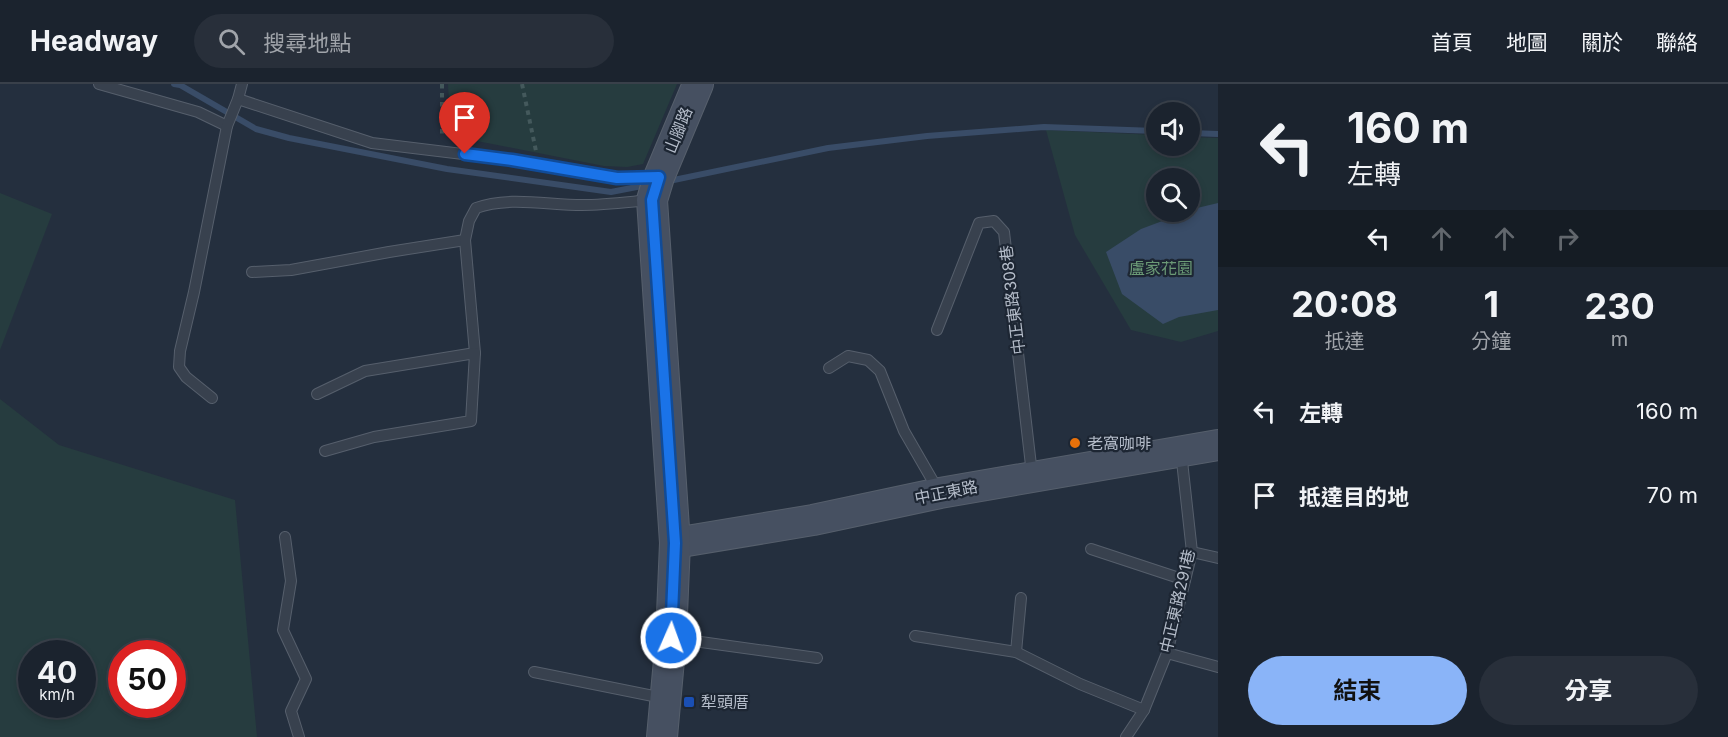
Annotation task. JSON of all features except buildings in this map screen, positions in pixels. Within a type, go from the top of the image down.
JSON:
[{"type":"main road","name":"山腳路","points":[[662,737],[671,638],[675,543],[656,188],[698,84]]},
{"type":"main road","name":"中正東路","points":[[675,543],[813,520],[940,493],[1218,445]]},
{"type":"lane","points":[[99,84],[198,112],[228,126]]},
{"type":"lane","points":[[212,398],[179,367],[180,351],[228,126],[242,84]]},
{"type":"lane","points":[[238,99],[372,143],[541,165],[617,178],[656,188]]},
{"type":"lane","points":[[325,451],[374,437],[471,421],[475,353],[465,240],[469,221],[476,208],[484,205],[516,203],[582,205],[656,188]]},
{"type":"lane","name":"中正東路308巷","points":[[937,330],[979,223],[994,220],[1004,232],[1032,477]]},
{"type":"lane","points":[[252,272],[291,270],[465,240]]},
{"type":"lane","points":[[317,394],[365,371],[475,353]]},
{"type":"lane","points":[[829,368],[848,356],[868,360],[880,370],[904,430],[940,493]]},
{"type":"lane","name":"中正東路291巷","points":[[1126,737],[1144,710],[1167,653],[1192,552],[1181,452]]},
{"type":"lane","points":[[285,537],[291,581],[283,630],[306,679],[291,711],[299,737]]},
{"type":"lane","points":[[1091,549],[1185,580]]},
{"type":"lane","points":[[1192,552],[1218,558]]},
{"type":"lane","points":[[1016,652],[1021,598]]},
{"type":"lane","points":[[915,636],[1016,652],[1080,684],[1144,710]]},
{"type":"lane","points":[[671,638],[817,658]]},
{"type":"lane","points":[[1167,653],[1218,667]]},
{"type":"lane","points":[[534,672],[666,699]]},
{"type":"path","points":[[442,84],[442,152]]},
{"type":"path","points":[[522,84],[541,165]]},
{"type":"green space","points":[[448,84],[677,84],[643,164],[627,167],[604,166],[477,141],[450,122]]},
{"type":"green space","name":"盧家花園","points":[[1046,130],[1146,135],[1146,156],[1200,156],[1200,137],[1218,138],[1218,331],[1181,342],[1131,330],[1075,235]]},
{"type":"green space","points":[[0,193],[52,214],[0,350]]},
{"type":"green space","points":[[0,399],[59,445],[235,500],[257,737],[0,737]]},
{"type":"water","points":[[1218,203],[1218,310],[1179,317],[1163,324],[1122,294],[1106,252],[1141,229],[1160,222],[1200,222],[1200,207]]},
{"type":"waterway","points":[[174,84],[180,85],[256,129],[289,138],[447,169],[611,192],[647,185]]},
{"type":"waterway","points":[[669,181],[828,148],[927,136],[1044,127],[1146,131]]},
{"type":"waterway","points":[[1200,133],[1218,134]]},
{"type":"place","name":"老窩咖啡","points":[[1075,443]]},
{"type":"place","name":"犁頭厝","points":[[689,702]]},
{"type":"route","points":[[465,154],[617,178],[659,177],[652,200],[675,543],[671,638]]}]
